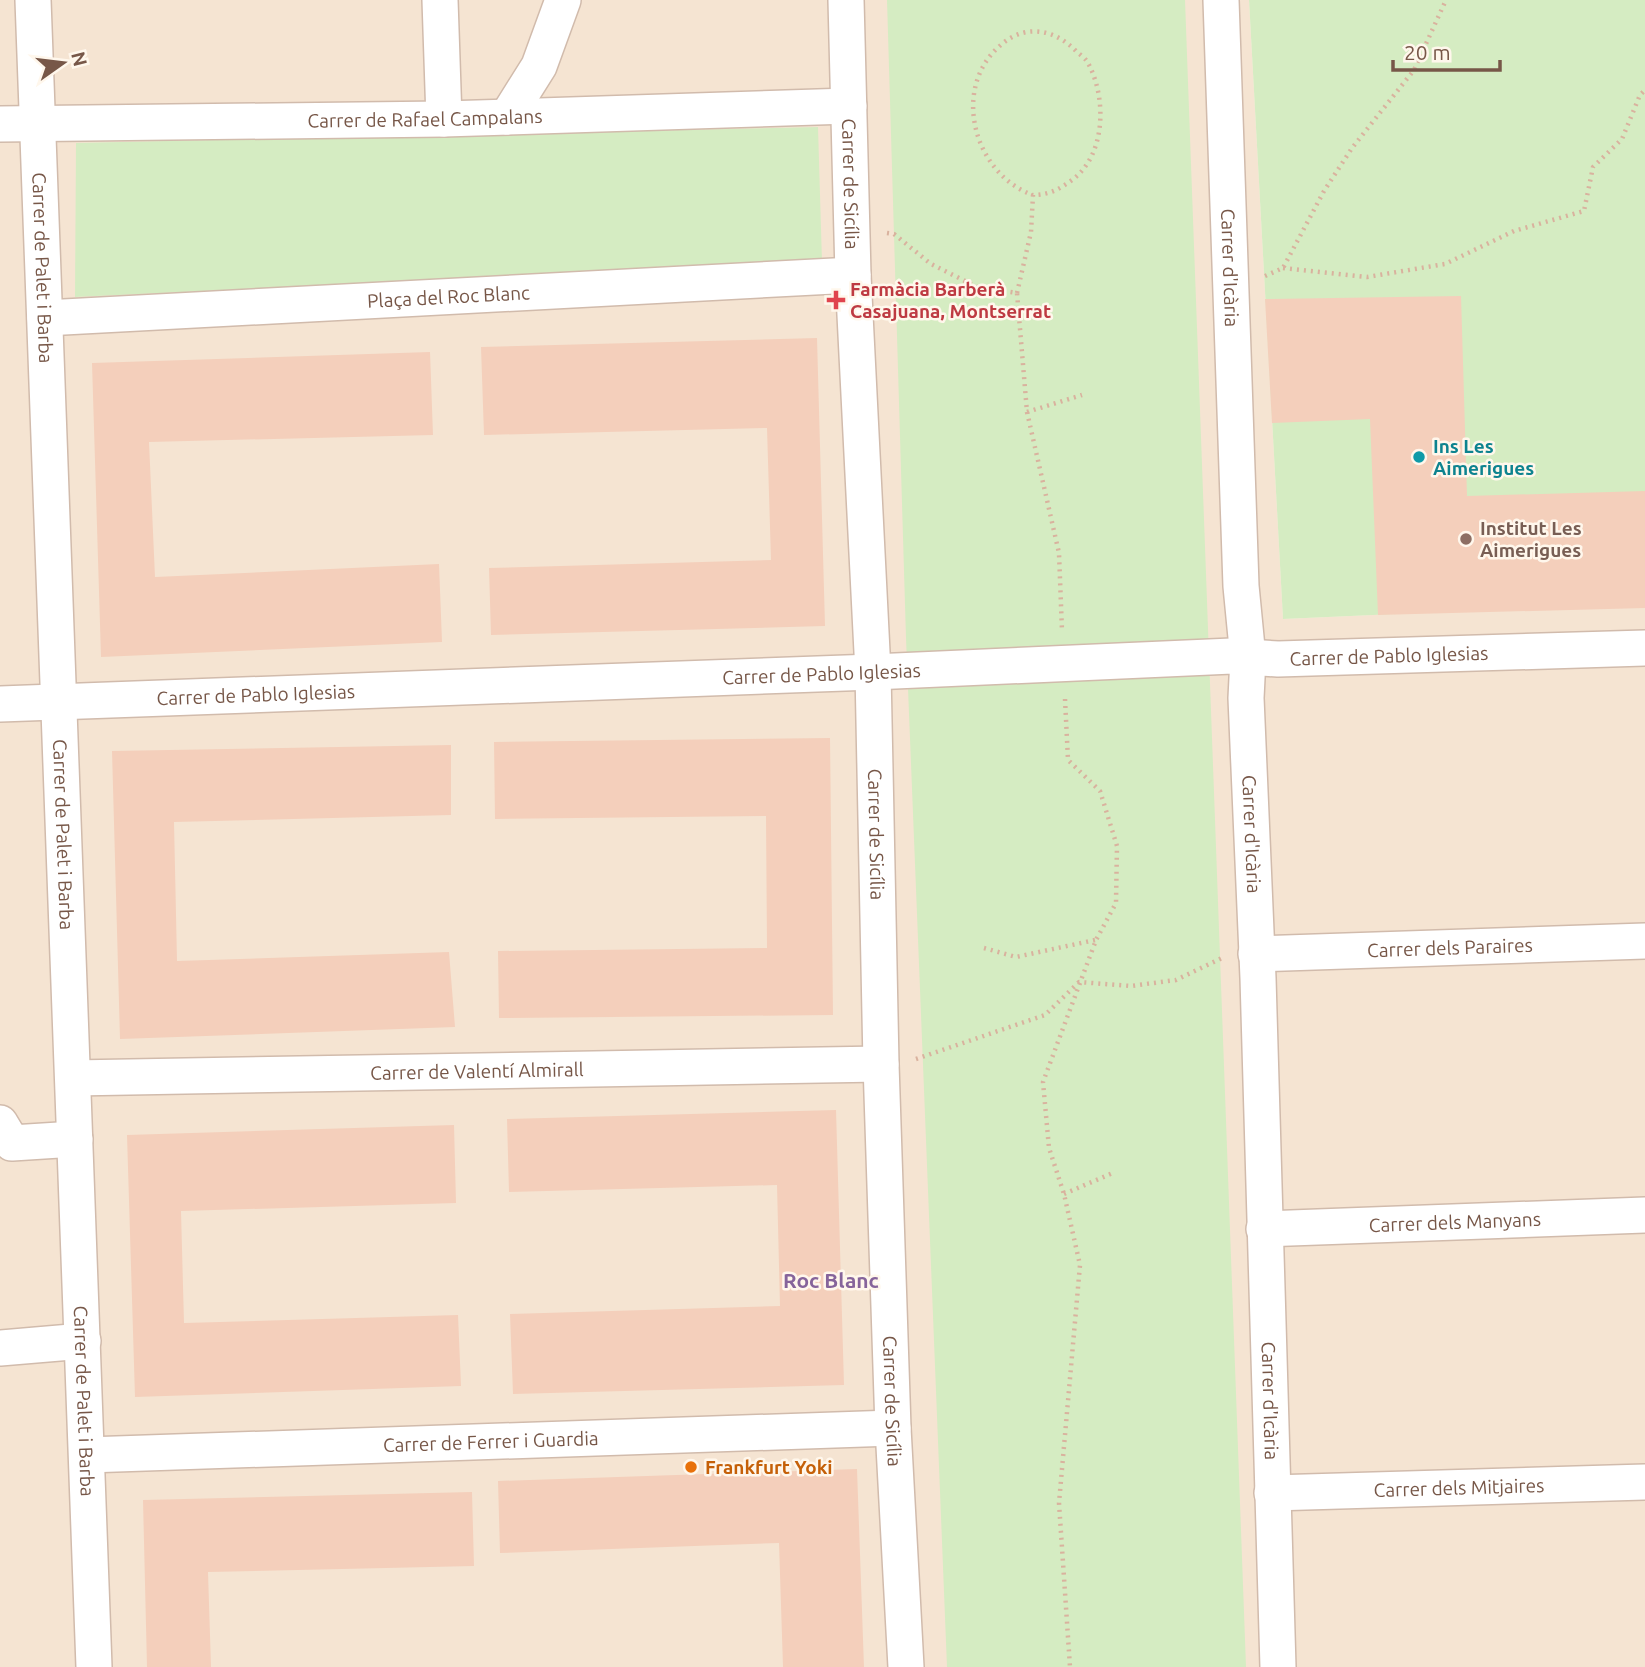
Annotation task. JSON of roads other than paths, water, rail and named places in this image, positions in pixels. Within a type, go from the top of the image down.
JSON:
[{"type":"street","name":"Carrer de Palet i Barba","points":[[33,0],[94,1667]]},
{"type":"street","points":[[440,0],[444,118]]},
{"type":"street","points":[[507,117],[539,66],[563,0]]},
{"type":"street","name":"Carrer de Sicília","points":[[846,0],[853,275],[873,672],[881,1064],[894,1428],[906,1667]]},
{"type":"street","name":"Carrer d'Icària","points":[[1221,0],[1241,586],[1248,659],[1246,698],[1278,1667]]},
{"type":"street","name":"Carrer de Rafael Campalans","points":[[0,124],[37,121],[507,117],[849,106]]},
{"type":"street","name":"Plaça del Roc Blanc","points":[[45,318],[853,275]]},
{"type":"street","name":"Carrer de Pablo Iglesias","points":[[0,704],[1232,656],[1248,659],[1645,648]]},
{"type":"street","name":"Carrer dels Paraires","points":[[1256,954],[1645,941]]},
{"type":"street","name":"Carrer de Valentí Almirall","points":[[73,1078],[881,1064]]},
{"type":"street","points":[[0,1123],[12,1143],[75,1139]]},
{"type":"street","name":"Carrer dels Manyans","points":[[1264,1229],[1645,1215]]},
{"type":"street","points":[[0,1348],[83,1341]]},
{"type":"street","name":"Carrer de Ferrer i Guardia","points":[[87,1455],[894,1428]]},
{"type":"street","name":"Carrer dels Mitjaires","points":[[1272,1493],[1645,1482]]},
{"type":"place","name":"Farmàcia Barberà Casajuana, Montserrat","points":[[836,300]]},
{"type":"place","name":"Ins Les Aimerigues","points":[[1419,457]]},
{"type":"place","name":"Institut Les Aimerigues","points":[[1466,539]]},
{"type":"place","name":"Frankfurt Yoki","points":[[691,1467]]},
{"type":"district","name":"Roc Blanc","points":[[831,1280]]}]
